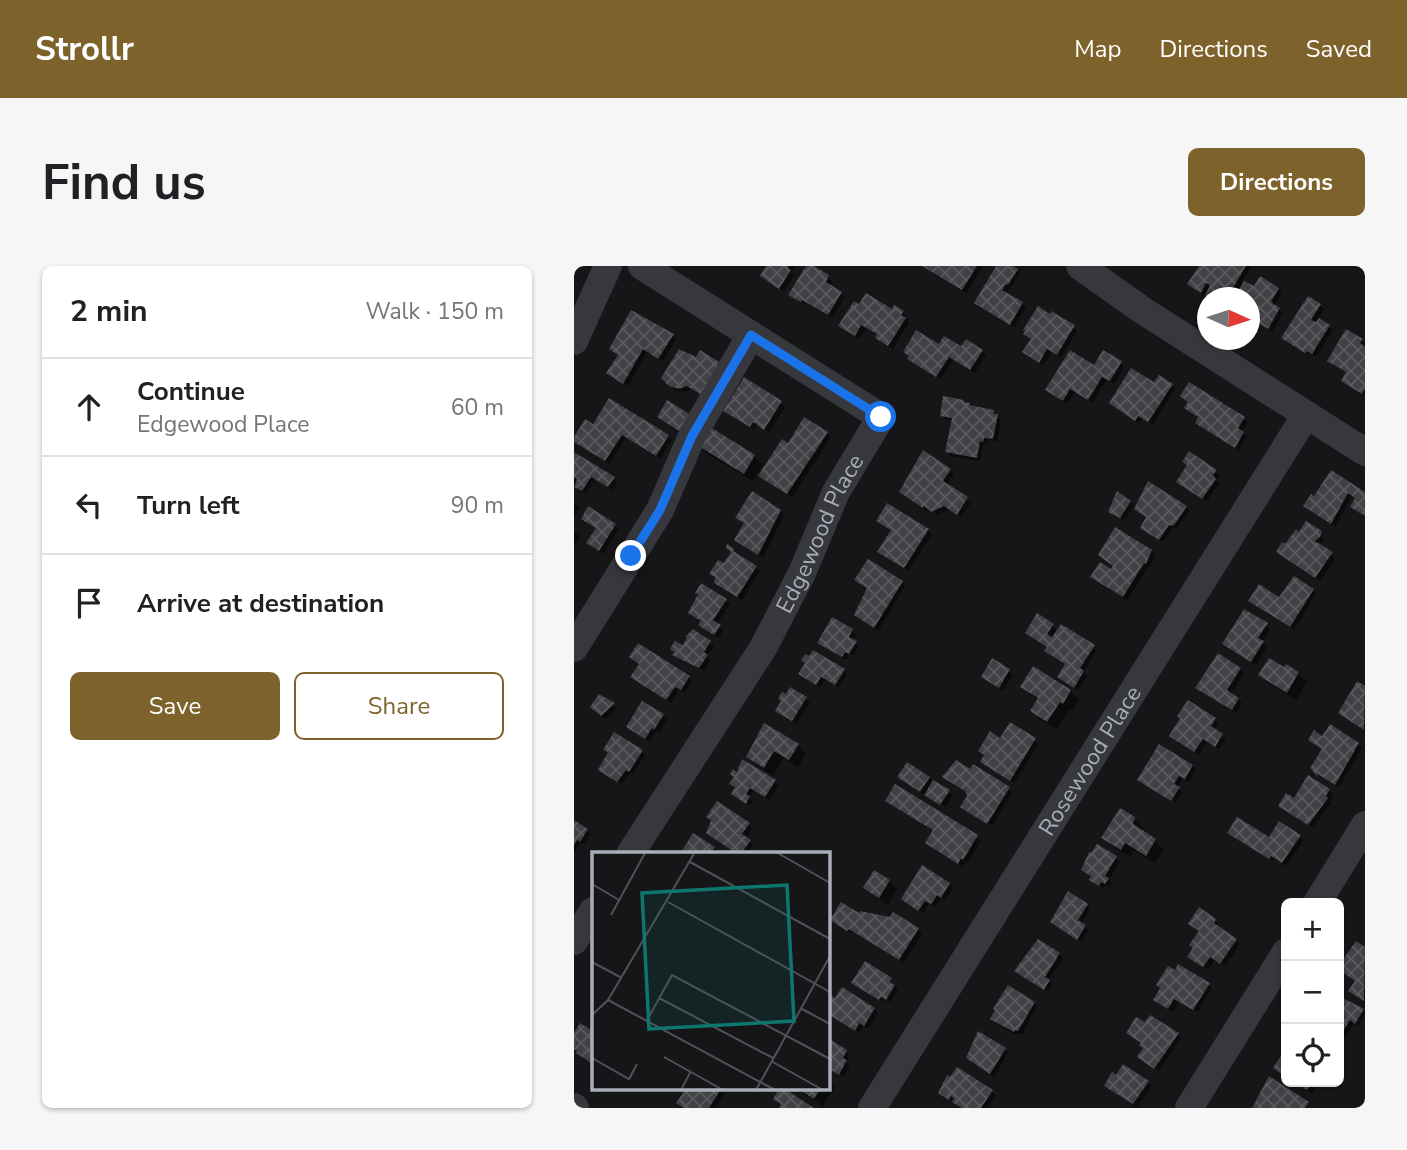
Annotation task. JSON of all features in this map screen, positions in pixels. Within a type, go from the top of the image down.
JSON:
[{"type":"street","points":[[574,341],[608,266]]},
{"type":"street","name":"Edgewood Place","points":[[631,852],[763,649],[802,573],[836,492],[881,417],[642,266]]},
{"type":"street","points":[[1080,266],[1142,310],[1365,452]]},
{"type":"street","points":[[574,648],[660,510],[692,436],[751,335]]},
{"type":"street","name":"Rosewood Place","points":[[872,1108],[1306,415]]},
{"type":"street","points":[[1320,898],[1365,825]]},
{"type":"street","points":[[574,941],[592,913]]},
{"type":"street","points":[[1189,1108],[1281,960]]},
{"type":"building","points":[[766,266],[789,266],[791,270],[779,289],[760,276]]},
{"type":"building","points":[[806,266],[814,266],[829,275],[826,282],[842,292],[828,315],[788,295]]},
{"type":"building","points":[[922,266],[977,266],[962,290]]},
{"type":"building","points":[[996,266],[1013,266],[1018,269],[1002,290],[1023,302],[1010,325],[974,303]]},
{"type":"building","points":[[1199,266],[1246,266],[1234,287],[1209,287],[1206,283],[1204,287],[1197,287],[1197,290],[1187,284]]},
{"type":"building","points":[[1260,276],[1279,288],[1271,302],[1280,308],[1268,329],[1260,324],[1260,287],[1240,287],[1244,281],[1254,286]]},
{"type":"building","points":[[866,293],[892,309],[894,305],[904,311],[901,315],[906,318],[888,346],[875,338],[877,334],[861,325],[855,336],[838,326],[854,301],[859,304]]},
{"type":"building","points":[[1308,296],[1321,304],[1311,320],[1316,322],[1319,318],[1330,325],[1312,354],[1306,351],[1305,353],[1281,338]]},
{"type":"building","points":[[1038,306],[1075,325],[1057,355],[1047,349],[1039,363],[1022,352],[1031,339],[1023,334],[1023,330]]},
{"type":"building","points":[[631,310],[674,334],[658,359],[643,349],[623,384],[606,373],[618,355],[609,349]]},
{"type":"building","points":[[1346,329],[1363,339],[1360,343],[1365,347],[1365,389],[1362,394],[1341,381],[1346,372],[1327,361]]},
{"type":"building","points":[[916,330],[939,344],[944,336],[961,346],[966,339],[983,350],[970,370],[949,357],[936,377],[907,359],[909,356],[903,352]]},
{"type":"building","points":[[679,349],[696,357],[700,350],[724,365],[705,397],[687,386],[679,389],[669,386],[661,378]]},
{"type":"building","points":[[1070,350],[1094,365],[1103,350],[1122,361],[1110,381],[1102,377],[1088,400],[1070,389],[1063,401],[1045,390]]},
{"type":"building","points":[[1131,368],[1154,382],[1159,375],[1173,384],[1148,422],[1138,416],[1135,421],[1109,403]]},
{"type":"building","points":[[744,377],[782,401],[764,430],[753,422],[750,427],[723,411]]},
{"type":"building","points":[[1189,382],[1245,417],[1238,428],[1244,432],[1235,448],[1195,423],[1198,417],[1184,408],[1188,402],[1180,396]]},
{"type":"building","points":[[943,396],[964,400],[970,403],[969,405],[994,410],[994,414],[998,414],[993,439],[984,438],[983,442],[980,441],[977,458],[945,452],[952,418],[940,416]]},
{"type":"building","points":[[609,398],[669,435],[656,456],[622,435],[605,461],[574,442],[574,437],[585,419],[593,424]]},
{"type":"building","points":[[667,400],[696,418],[685,435],[657,417]]},
{"type":"building","points":[[804,417],[828,432],[787,494],[758,476],[782,439],[788,443]]},
{"type":"building","points":[[707,425],[755,455],[744,474],[695,444]]},
{"type":"building","points":[[923,450],[951,469],[943,481],[968,497],[957,515],[944,506],[932,512],[899,492]]},
{"type":"building","points":[[1189,451],[1217,470],[1213,475],[1216,479],[1202,499],[1176,482],[1187,465],[1182,462]]},
{"type":"building","points":[[574,452],[615,477],[608,487],[591,477],[582,491],[574,487],[577,479],[574,477]]},
{"type":"building","points":[[1331,470],[1365,492],[1365,516],[1350,507],[1355,498],[1348,493],[1331,524],[1303,506],[1311,494],[1314,496]]},
{"type":"building","points":[[1148,481],[1187,506],[1175,524],[1169,525],[1159,540],[1140,528],[1146,517],[1134,509]]},
{"type":"building","points":[[752,491],[781,510],[758,555],[734,540],[744,523],[735,518]]},
{"type":"building","points":[[1117,491],[1131,501],[1120,518],[1108,512]]},
{"type":"building","points":[[887,503],[929,529],[904,568],[877,552],[891,530],[876,521]]},
{"type":"building","points":[[588,506],[616,524],[599,551],[586,543],[596,528],[581,519]]},
{"type":"building","points":[[1306,521],[1322,531],[1315,541],[1333,552],[1315,578],[1276,552],[1282,542],[1285,544],[1296,529],[1299,532]]},
{"type":"building","points":[[1115,527],[1152,550],[1146,564],[1144,563],[1123,597],[1090,577],[1100,562],[1111,569],[1113,566],[1098,555]]},
{"type":"building","points":[[727,544],[757,566],[737,597],[714,583],[715,577],[709,574],[718,560],[724,563],[731,552],[726,548]]},
{"type":"building","points":[[868,559],[903,581],[874,628],[854,615],[867,588],[854,580]]},
{"type":"building","points":[[1294,576],[1314,589],[1290,627],[1248,601],[1259,584],[1279,597]]},
{"type":"building","points":[[701,583],[727,599],[713,620],[721,625],[714,635],[698,625],[701,621],[688,613],[699,595],[695,593]]},
{"type":"building","points":[[1244,609],[1268,623],[1258,638],[1264,641],[1251,662],[1222,644]]},
{"type":"building","points":[[1037,613],[1054,624],[1047,634],[1052,637],[1061,624],[1095,645],[1080,668],[1084,671],[1074,688],[1057,677],[1065,664],[1044,651],[1047,647],[1025,633]]},
{"type":"building","points":[[832,617],[853,629],[849,637],[857,641],[849,654],[845,652],[842,657],[817,643]]},
{"type":"building","points":[[693,629],[711,641],[704,652],[708,655],[699,668],[672,655],[674,652],[670,649],[675,641],[683,645],[687,638],[685,637]]},
{"type":"building","points":[[638,643],[690,676],[681,690],[675,687],[666,700],[630,677],[639,664],[629,657]]},
{"type":"building","points":[[813,650],[845,669],[835,685],[821,677],[816,685],[798,674],[805,663],[801,660]]},
{"type":"building","points":[[1218,653],[1241,668],[1227,690],[1239,698],[1232,710],[1195,688]]},
{"type":"building","points":[[992,658],[1010,669],[999,688],[981,677]]},
{"type":"building","points":[[1269,658],[1299,672],[1287,693],[1258,675]]},
{"type":"building","points":[[1033,666],[1071,690],[1047,722],[1030,711],[1038,698],[1020,687]]},
{"type":"building","points":[[1357,681],[1365,686],[1364,730],[1338,713]]},
{"type":"building","points":[[790,687],[807,697],[792,721],[775,711],[781,701],[778,699],[782,692],[786,694]]},
{"type":"building","points":[[599,694],[615,703],[601,716],[590,707]]},
{"type":"building","points":[[1188,700],[1216,718],[1211,726],[1223,734],[1215,747],[1203,739],[1194,752],[1169,736],[1180,718],[1177,716]]},
{"type":"building","points":[[642,701],[664,714],[645,739],[626,727]]},
{"type":"building","points":[[1010,722],[1036,738],[1010,781],[980,762],[984,755],[978,751],[990,731],[1000,738]]},
{"type":"building","points":[[764,723],[799,744],[789,760],[774,751],[764,768],[746,757]]},
{"type":"building","points":[[1330,724],[1359,743],[1335,785],[1318,774],[1317,776],[1310,768],[1322,749],[1308,740],[1314,730],[1322,736]]},
{"type":"building","points":[[614,732],[643,750],[629,772],[626,770],[617,782],[598,770],[608,752],[603,750]]},
{"type":"building","points":[[1159,744],[1193,765],[1185,779],[1179,776],[1174,784],[1180,787],[1171,801],[1137,780]]},
{"type":"building","points":[[742,759],[776,780],[765,797],[750,788],[746,794],[750,796],[746,804],[731,794],[735,787],[729,784],[734,777],[730,774],[733,769],[737,772]]},
{"type":"building","points":[[956,760],[970,769],[973,764],[1010,787],[987,824],[960,807],[967,796],[965,791],[942,777]]},
{"type":"building","points":[[907,762],[930,777],[920,792],[897,777]]},
{"type":"building","points":[[1308,775],[1330,789],[1326,796],[1328,798],[1308,825],[1278,806],[1286,793],[1294,798]]},
{"type":"building","points":[[933,780],[950,790],[940,805],[924,795]]},
{"type":"building","points":[[895,784],[978,835],[963,860],[961,858],[958,864],[925,843],[933,830],[885,801]]},
{"type":"building","points":[[717,801],[750,823],[742,834],[751,840],[742,852],[734,852],[706,833],[711,820],[706,817]]},
{"type":"building","points":[[1120,808],[1135,817],[1133,824],[1156,839],[1146,856],[1125,843],[1121,850],[1101,838]]},
{"type":"building","points":[[1237,817],[1269,837],[1279,821],[1301,835],[1282,863],[1271,856],[1269,859],[1227,833]]},
{"type":"building","points":[[574,820],[588,829],[580,842],[577,840],[574,845]]},
{"type":"building","points":[[693,833],[715,847],[712,852],[681,852]]},
{"type":"building","points":[[1097,844],[1117,856],[1105,876],[1109,878],[1105,884],[1101,882],[1099,886],[1089,880],[1091,876],[1081,870],[1089,852],[1091,853]]},
{"type":"building","points":[[922,865],[950,883],[941,898],[937,895],[931,904],[925,901],[918,911],[901,899]]},
{"type":"building","points":[[874,870],[890,880],[879,898],[863,888]]},
{"type":"building","points":[[1068,891],[1088,904],[1078,920],[1086,925],[1077,940],[1050,922]]},
{"type":"building","points":[[841,902],[859,913],[860,911],[890,917],[893,912],[919,928],[899,960],[830,920]]},
{"type":"building","points":[[1199,907],[1216,919],[1214,923],[1237,939],[1220,964],[1210,957],[1203,967],[1187,957],[1193,948],[1189,945],[1199,931],[1188,924]]},
{"type":"building","points":[[1038,939],[1060,953],[1045,977],[1050,980],[1044,990],[1014,971]]},
{"type":"building","points":[[1356,941],[1365,947],[1364,1001],[1348,991],[1355,981],[1344,973],[1344,958]]},
{"type":"building","points":[[865,961],[892,978],[890,982],[895,985],[886,1000],[881,997],[879,1000],[851,983]]},
{"type":"building","points":[[1178,964],[1210,983],[1193,1010],[1174,999],[1168,1009],[1153,1000],[1160,988],[1156,985],[1168,966],[1175,970]]},
{"type":"building","points":[[1008,985],[1035,1002],[1018,1031],[1014,1032],[990,1019]]},
{"type":"building","points":[[842,987],[875,1008],[864,1026],[859,1023],[855,1031],[830,1015],[830,994],[835,998]]},
{"type":"building","points":[[1344,999],[1364,1009],[1355,1024],[1350,1020],[1344,1030]]},
{"type":"building","points":[[1150,1015],[1179,1033],[1154,1069],[1137,1057],[1143,1048],[1139,1046],[1141,1043],[1126,1033],[1136,1017],[1145,1022]]},
{"type":"building","points":[[580,1023],[592,1030],[592,1063],[576,1053],[574,1033]]},
{"type":"building","points":[[978,1031],[1006,1048],[990,1074],[966,1058]]},
{"type":"building","points":[[830,1039],[847,1050],[843,1058],[847,1060],[839,1075],[830,1069]]},
{"type":"building","points":[[1281,1056],[1281,1074],[1273,1068]]},
{"type":"building","points":[[1123,1064],[1149,1081],[1133,1104],[1104,1086],[1112,1072],[1116,1075]]},
{"type":"building","points":[[957,1067],[993,1090],[981,1108],[962,1108],[952,1102],[954,1098],[951,1096],[949,1100],[938,1093],[947,1075],[950,1077]]},
{"type":"building","points":[[1269,1076],[1281,1084],[1281,1087],[1286,1087],[1309,1102],[1305,1108],[1252,1108]]},
{"type":"building","points":[[685,1090],[720,1090],[709,1108],[684,1108],[676,1103]]},
{"type":"building","points":[[778,1090],[787,1090],[814,1108],[779,1108],[781,1104],[773,1099]]},
{"type":"building","points":[[800,1090],[819,1090],[814,1099]]},
{"type":"route","points":[[631,556],[660,510],[692,436],[751,335],[881,417]]}]
